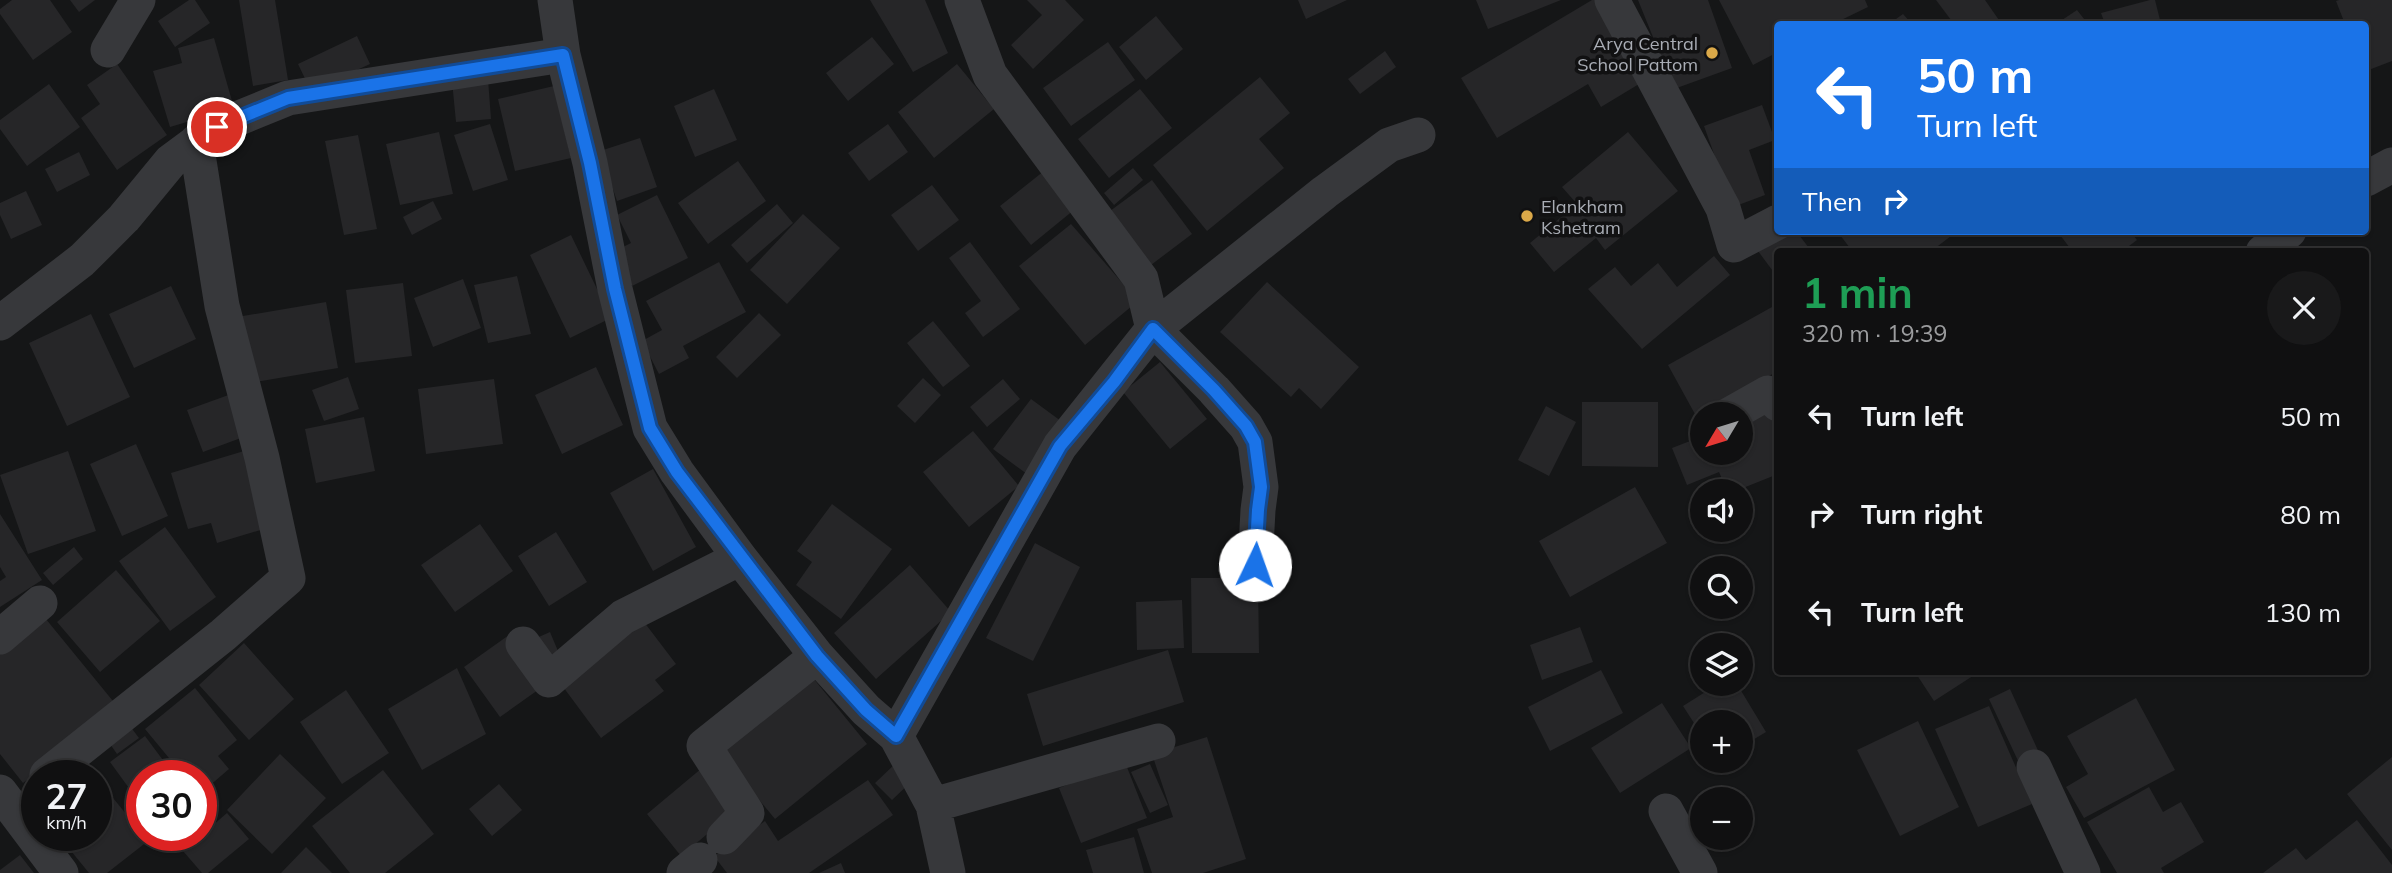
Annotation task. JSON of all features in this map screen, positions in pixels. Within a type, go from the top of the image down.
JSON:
[{"type":"street","points":[[108,50],[138,0]]},
{"type":"street","points":[[555,0],[563,55],[590,163],[615,289],[650,428],[677,472],[817,656],[866,710],[896,736],[933,805],[948,873]]},
{"type":"street","points":[[961,0],[990,75],[1141,279],[1153,329],[1214,390],[1246,426],[1255,442],[1261,487],[1255,565]]},
{"type":"street","points":[[1612,0],[1723,208],[1734,245],[1774,224]]},
{"type":"street","points":[[0,323],[82,260],[124,218],[171,161],[217,127],[288,98],[563,55]]},
{"type":"street","points":[[896,736],[1060,446],[1114,382],[1153,329],[1325,192],[1389,145],[1418,135]]},
{"type":"street","points":[[66,760],[223,635],[288,578],[262,458],[222,306],[197,142]]},
{"type":"street","points":[[2369,177],[2392,165]]},
{"type":"street","points":[[2268,248],[2284,235]]},
{"type":"street","points":[[1752,402],[1768,393],[1774,400]]},
{"type":"street","points":[[523,644],[549,680],[624,617],[740,558]]},
{"type":"street","points":[[0,637],[40,603]]},
{"type":"street","points":[[702,857],[747,813],[704,746],[817,656]]},
{"type":"street","points":[[933,805],[1158,741]]},
{"type":"street","points":[[2034,767],[2083,873]]},
{"type":"street","points":[[16,794],[61,873]]},
{"type":"street","points":[[1666,811],[1700,873]]},
{"type":"building","points":[[12,0],[50,0],[72,32],[33,60],[0,14],[0,9]]},
{"type":"building","points":[[70,0],[95,0],[79,12]]},
{"type":"building","points":[[189,0],[195,0],[210,23],[175,47],[158,21]]},
{"type":"building","points":[[239,0],[275,0],[288,80],[253,86]]},
{"type":"building","points":[[870,0],[925,0],[948,53],[913,72]]},
{"type":"building","points":[[1027,0],[1065,0],[1084,20],[1033,69],[1011,45],[1042,15]]},
{"type":"building","points":[[1298,0],[1347,0],[1306,19]]},
{"type":"building","points":[[1476,0],[1561,0],[1488,29]]},
{"type":"building","points":[[1595,0],[1644,81],[1601,107],[1588,84],[1497,138],[1461,78]]},
{"type":"building","points":[[1638,0],[1708,0],[1732,68],[1674,89]]},
{"type":"building","points":[[1719,0],[1865,0],[1868,7],[1839,21],[1774,21],[1774,54],[1753,65]]},
{"type":"building","points":[[1936,0],[1985,0],[2000,21],[1952,21]]},
{"type":"building","points":[[2155,0],[2160,21],[2104,21],[2101,13]]},
{"type":"building","points":[[2392,0],[2392,61],[2369,70],[2369,21],[2344,21],[2336,1]]},
{"type":"building","points":[[2077,10],[2086,21],[2060,21]]},
{"type":"building","points":[[1903,14],[1909,21],[1893,21]]},
{"type":"building","points":[[1156,16],[1183,49],[1146,80],[1119,47]]},
{"type":"building","points":[[357,36],[370,64],[311,91],[298,64]]},
{"type":"building","points":[[872,37],[894,64],[848,101],[826,73]]},
{"type":"building","points":[[214,38],[234,108],[170,127],[153,71],[182,63],[178,48]]},
{"type":"building","points":[[1108,42],[1135,80],[1071,126],[1043,88]]},
{"type":"building","points":[[1385,51],[1396,67],[1360,94],[1348,79]]},
{"type":"building","points":[[117,64],[167,135],[117,170],[81,118],[100,104],[87,85]]},
{"type":"building","points":[[957,64],[994,109],[934,158],[898,112]]},
{"type":"building","points":[[1260,77],[1290,113],[1259,139],[1284,168],[1207,231],[1153,165]]},
{"type":"building","points":[[488,79],[491,119],[456,122],[452,81]]},
{"type":"building","points":[[49,84],[80,127],[27,166],[0,129],[0,120]]},
{"type":"building","points":[[554,86],[571,158],[515,171],[498,99]]},
{"type":"building","points":[[714,89],[737,140],[695,157],[674,106]]},
{"type":"building","points":[[1140,89],[1172,128],[1109,178],[1078,139]]},
{"type":"building","points":[[1762,105],[1774,140],[1749,150],[1765,195],[1733,207],[1704,126]]},
{"type":"building","points":[[490,124],[508,180],[473,191],[454,135]]},
{"type":"building","points":[[888,124],[908,152],[869,181],[848,153]]},
{"type":"building","points":[[439,132],[453,194],[400,205],[386,144]]},
{"type":"building","points":[[1628,132],[1678,191],[1605,250],[1596,238],[1554,272],[1530,243],[1577,204],[1562,187]]},
{"type":"building","points":[[358,135],[377,229],[344,235],[325,141]]},
{"type":"building","points":[[640,138],[657,187],[617,201],[600,151]]},
{"type":"building","points":[[79,152],[90,175],[57,192],[45,169]]},
{"type":"building","points":[[738,161],[766,201],[708,244],[678,203]]},
{"type":"building","points":[[1049,167],[1080,205],[1031,245],[1000,206]]},
{"type":"building","points":[[1133,168],[1143,180],[1114,205],[1104,193]]},
{"type":"building","points":[[1152,180],[1192,234],[1147,268],[1106,214]]},
{"type":"building","points":[[932,185],[959,220],[918,251],[891,215]]},
{"type":"building","points":[[26,191],[42,225],[11,239],[0,215],[0,203]]},
{"type":"building","points":[[657,195],[688,258],[632,286],[615,251],[631,243],[617,215]]},
{"type":"building","points":[[433,201],[442,219],[412,235],[403,217]]},
{"type":"building","points":[[777,204],[793,223],[747,263],[731,245]]},
{"type":"building","points":[[803,214],[840,248],[787,304],[750,270]]},
{"type":"building","points":[[1071,224],[1138,301],[1085,345],[1019,266]]},
{"type":"building","points":[[571,235],[611,318],[570,338],[530,255]]},
{"type":"building","points":[[1780,235],[1799,235],[1809,248],[1774,248],[1774,273],[1758,251]]},
{"type":"building","points":[[1840,235],[1952,235],[1935,248],[1850,248]]},
{"type":"building","points":[[2060,235],[2133,235],[2137,240],[2126,248],[2070,248]]},
{"type":"building","points":[[970,242],[1020,309],[983,337],[965,313],[981,301],[949,258]]},
{"type":"building","points":[[1714,256],[1730,275],[1642,349],[1588,289],[1615,267],[1631,286],[1658,263],[1677,287]]},
{"type":"building","points":[[719,262],[746,312],[683,346],[689,358],[659,374],[642,341],[662,330],[646,301]]},
{"type":"building","points":[[517,276],[531,334],[488,343],[474,285]]},
{"type":"building","points":[[463,279],[481,328],[433,347],[414,298]]},
{"type":"building","points":[[1267,282],[1359,367],[1321,409],[1299,388],[1291,397],[1220,332]]},
{"type":"building","points":[[403,283],[412,356],[355,363],[346,290]]},
{"type":"building","points":[[171,286],[196,339],[134,368],[109,314]]},
{"type":"building","points":[[326,302],[338,368],[250,383],[237,317]]},
{"type":"building","points":[[1772,307],[1774,373],[1722,402],[1690,402],[1690,405],[1668,365]]},
{"type":"building","points":[[759,313],[781,335],[737,378],[716,357]]},
{"type":"building","points":[[91,314],[130,397],[67,426],[29,343]]},
{"type":"building","points":[[933,321],[970,366],[943,387],[907,343]]},
{"type":"building","points":[[1160,362],[1207,419],[1170,449],[1123,392]]},
{"type":"building","points":[[596,367],[623,425],[562,454],[535,395]]},
{"type":"building","points":[[348,377],[359,409],[324,421],[312,390]]},
{"type":"building","points":[[923,378],[941,395],[915,423],[897,406]]},
{"type":"building","points":[[494,379],[503,444],[426,454],[418,389]]},
{"type":"building","points":[[1003,379],[1020,399],[987,427],[970,407]]},
{"type":"building","points":[[234,393],[249,435],[203,452],[187,410]]},
{"type":"building","points":[[1031,399],[1065,424],[1027,474],[993,449]]},
{"type":"building","points":[[1582,402],[1658,402],[1658,467],[1582,466]]},
{"type":"building","points":[[1546,406],[1576,422],[1549,476],[1518,460]]},
{"type":"building","points":[[1771,408],[1774,415],[1774,476],[1753,484],[1753,479],[1722,479],[1719,472],[1702,479],[1690,479],[1690,484],[1687,485],[1672,448],[1690,441],[1690,466],[1754,466],[1754,415]]},
{"type":"building","points":[[364,417],[375,471],[316,483],[305,429]]},
{"type":"building","points":[[973,431],[1019,486],[969,527],[923,472]]},
{"type":"building","points":[[136,444],[168,516],[122,536],[90,464]]},
{"type":"building","points":[[68,451],[96,531],[28,554],[0,475]]},
{"type":"building","points":[[244,451],[267,528],[217,543],[211,523],[188,529],[171,473]]},
{"type":"building","points":[[653,469],[696,547],[653,571],[610,493]]},
{"type":"building","points":[[1635,487],[1667,543],[1570,597],[1539,541]]},
{"type":"building","points":[[832,504],[892,549],[841,619],[796,585],[812,562],[797,551]]},
{"type":"building","points":[[0,514],[42,580],[0,607],[0,581],[6,577],[0,567]]},
{"type":"building","points":[[480,524],[513,571],[455,612],[421,565]]},
{"type":"building","points":[[165,527],[216,597],[170,631],[119,561]]},
{"type":"building","points":[[556,532],[587,582],[549,606],[518,556]]},
{"type":"building","points":[[1035,543],[1080,567],[1033,661],[986,638]]},
{"type":"building","points":[[74,547],[83,559],[53,585],[43,573]]},
{"type":"building","points":[[910,565],[951,612],[876,679],[834,633]]},
{"type":"building","points":[[116,570],[160,621],[100,672],[57,622]]},
{"type":"building","points":[[1191,578],[1258,578],[1259,653],[1192,653]]},
{"type":"building","points":[[1182,600],[1184,648],[1137,650],[1136,602]]},
{"type":"building","points":[[41,613],[117,706],[51,760],[21,760],[21,780],[0,754],[0,646]]},
{"type":"building","points":[[641,618],[676,664],[655,680],[664,691],[601,738],[558,680]]},
{"type":"building","points":[[1580,627],[1593,662],[1542,680],[1530,645]]},
{"type":"building","points":[[550,632],[563,663],[532,640]]},
{"type":"building","points":[[509,635],[545,685],[500,717],[464,667]]},
{"type":"building","points":[[244,643],[294,699],[249,740],[199,685]]},
{"type":"building","points":[[1168,650],[1184,702],[1043,746],[1027,694]]},
{"type":"building","points":[[457,668],[486,734],[422,770],[388,709]]},
{"type":"building","points":[[1601,670],[1623,713],[1550,751],[1528,707]]},
{"type":"building","points":[[809,673],[867,744],[775,819],[717,749]]},
{"type":"building","points":[[1917,675],[1974,675],[1934,701]]},
{"type":"building","points":[[195,688],[237,740],[218,756],[229,769],[217,779],[217,760],[171,760],[145,729]]},
{"type":"building","points":[[2010,689],[2056,790],[2036,799],[1989,699]]},
{"type":"building","points":[[346,690],[389,753],[342,784],[300,722]]},
{"type":"building","points":[[1699,696],[1744,696],[1753,710],[1690,710],[1690,717],[1683,706]]},
{"type":"building","points":[[2136,698],[2175,770],[2084,818],[2066,787],[2088,774],[2067,736]]},
{"type":"building","points":[[1662,703],[1690,746],[1620,793],[1591,748]]},
{"type":"building","points":[[1989,706],[2032,804],[1978,827],[1935,729]]},
{"type":"building","points":[[1753,710],[1766,732],[1753,740]]},
{"type":"building","points":[[1918,721],[1959,807],[1900,836],[1857,750]]},
{"type":"building","points":[[130,726],[139,738],[117,754],[108,741]]},
{"type":"building","points":[[145,736],[163,760],[126,760],[126,784],[112,765],[112,761]]},
{"type":"building","points":[[1207,737],[1246,859],[1203,873],[1152,873],[1137,829],[1173,817],[1152,754]]},
{"type":"building","points":[[280,754],[326,798],[272,854],[227,810]]},
{"type":"building","points":[[2392,757],[2392,850],[2347,794]]},
{"type":"building","points":[[1125,762],[1147,818],[1081,843],[1059,788]]},
{"type":"building","points":[[896,763],[913,780],[892,800],[875,783]]},
{"type":"building","points":[[1150,764],[1168,805],[1150,813],[1131,772]]},
{"type":"building","points":[[702,768],[737,809],[681,856],[647,814]]},
{"type":"building","points":[[383,770],[434,834],[385,873],[350,873],[312,826]]},
{"type":"building","points":[[868,780],[893,815],[809,873],[727,873],[714,856],[765,821],[778,841]]},
{"type":"building","points":[[499,784],[522,810],[492,836],[469,809]]},
{"type":"building","points":[[2149,787],[2163,812],[2181,802],[2204,842],[2161,868],[2164,873],[2117,873],[2087,822]]},
{"type":"building","points":[[112,797],[126,814],[126,851],[135,851],[107,873],[89,873],[71,851],[112,851]]},
{"type":"building","points":[[227,813],[249,839],[208,873],[202,873],[183,851],[217,851],[217,822]]},
{"type":"building","points":[[2357,820],[2392,865],[2392,873],[2263,873],[2296,848],[2306,860]]},
{"type":"building","points":[[1134,837],[1144,873],[1093,873],[1086,850]]},
{"type":"building","points":[[306,847],[332,873],[281,873]]},
{"type":"building","points":[[20,855],[34,873],[0,873],[0,870]]},
{"type":"building","points":[[841,863],[845,873],[819,873]]},
{"type":"place","name":"Arya Central School Pattom","points":[[1712,53]]},
{"type":"place","name":"Elankham Kshetram","points":[[1527,216]]},
{"type":"route","points":[[217,127],[288,98],[563,55],[590,163],[615,289],[650,428],[677,472],[817,656],[866,710],[896,736],[1060,446],[1114,382],[1153,329],[1214,390],[1246,426],[1255,442],[1261,487],[1255,565]]}]
